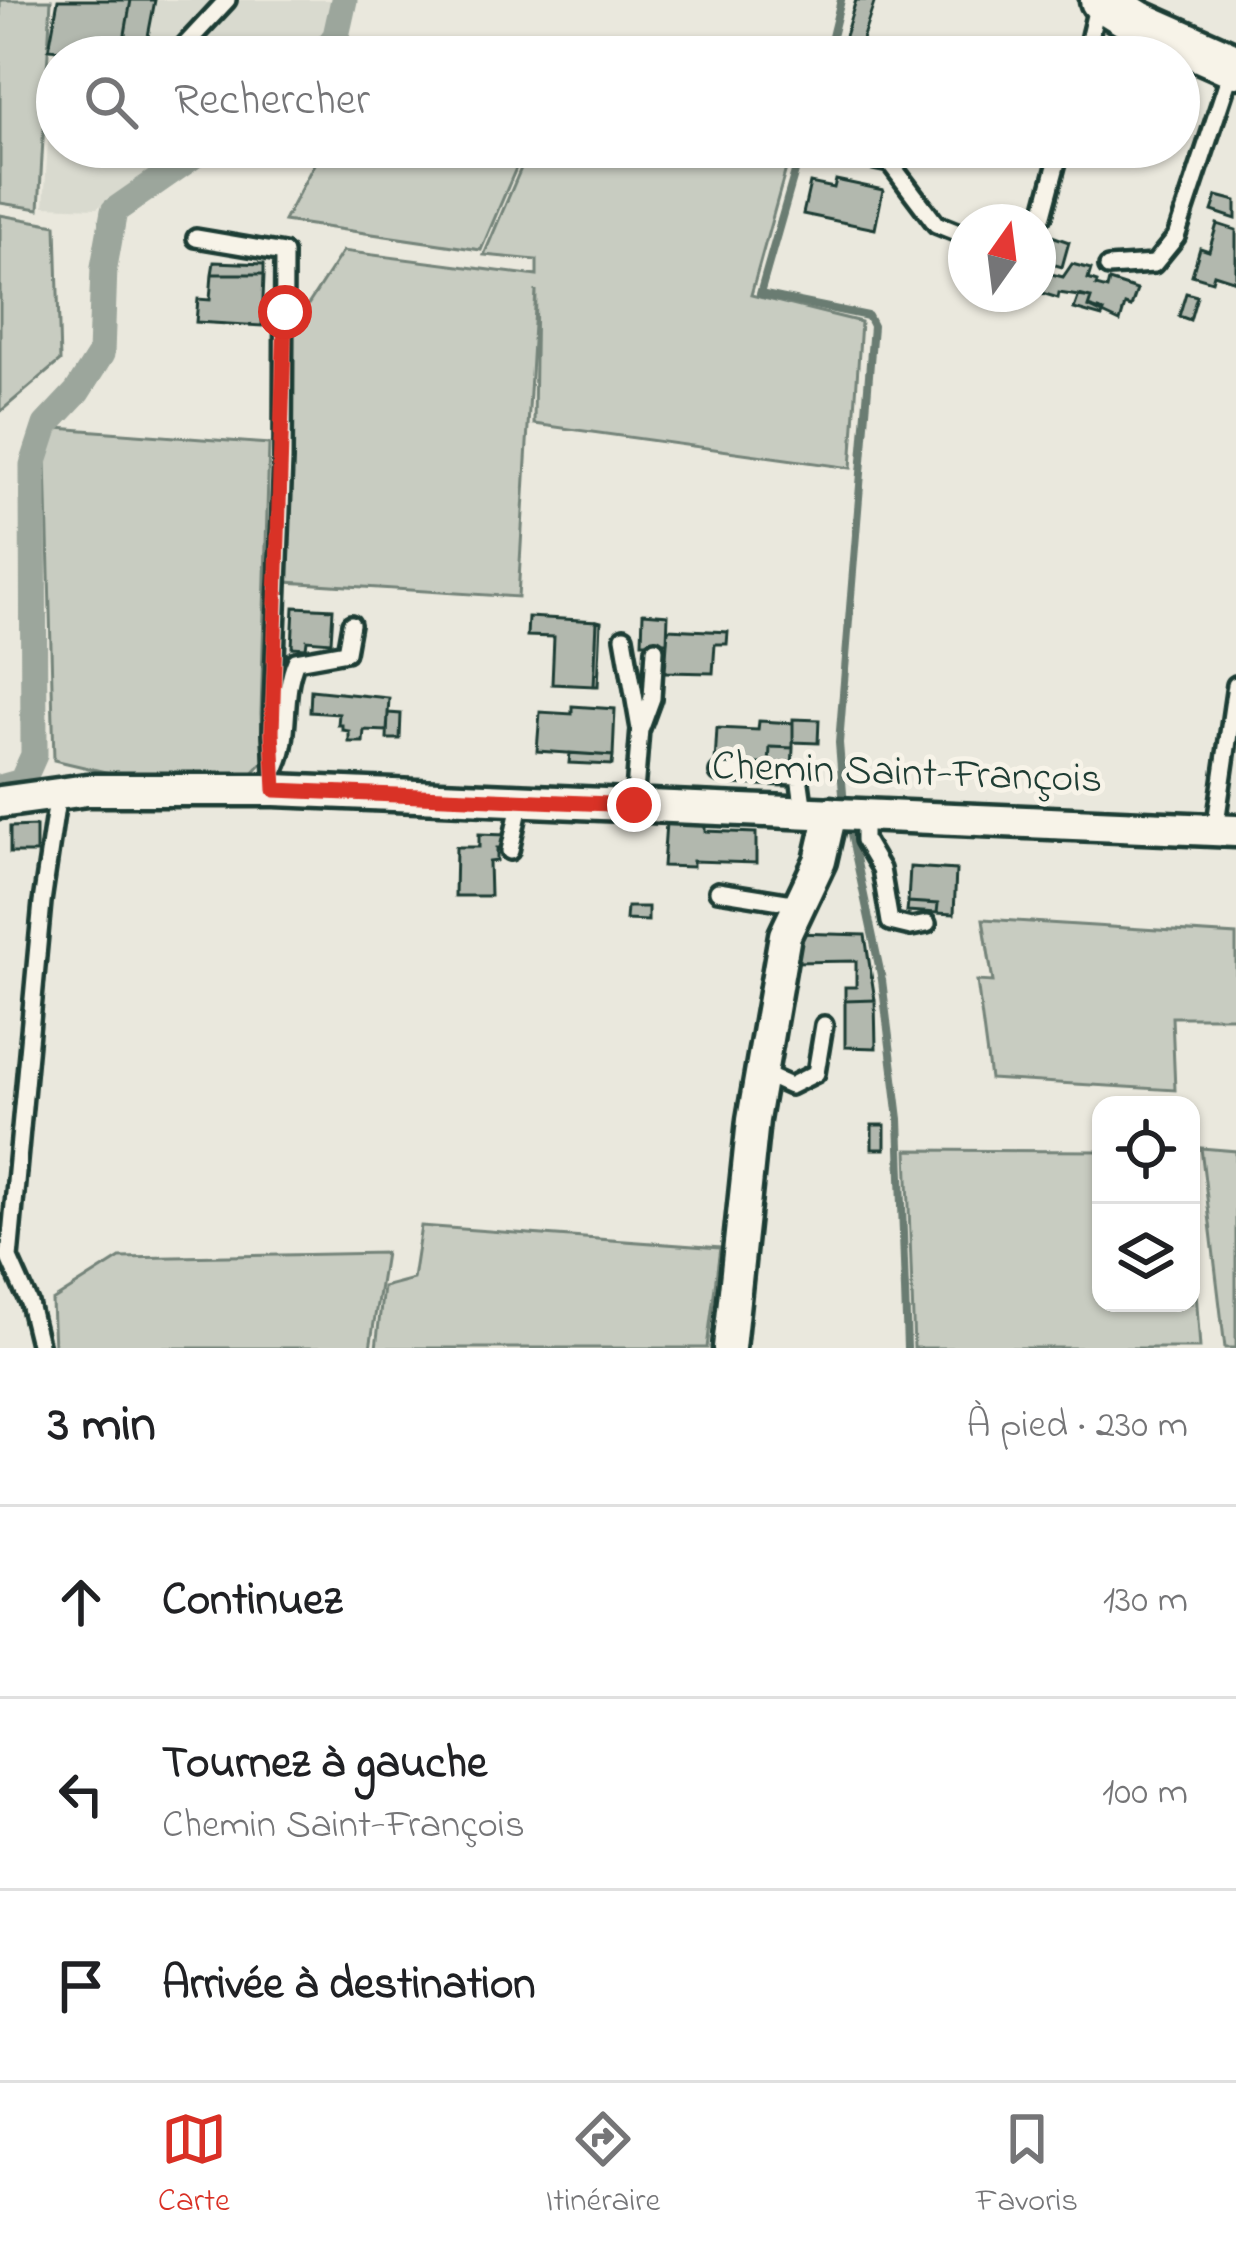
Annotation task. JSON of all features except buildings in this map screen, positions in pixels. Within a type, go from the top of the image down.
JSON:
[{"type":"street","points":[[1100,0],[1139,23],[1178,36]]},
{"type":"street","points":[[1151,0],[1235,55]]},
{"type":"street","points":[[1200,43],[1235,55]]},
{"type":"street","name":"Chemin Saint-François","points":[[0,802],[58,793],[275,780],[520,800],[1226,831]]},
{"type":"street","points":[[729,1348],[762,1068],[785,935],[838,813]]},
{"type":"lane","points":[[194,36],[227,0]]},
{"type":"lane","points":[[1090,36],[1100,0]]},
{"type":"lane","points":[[1200,163],[1235,55]]},
{"type":"lane","points":[[894,168],[936,224],[948,229]]},
{"type":"lane","points":[[1046,204],[1055,168]]},
{"type":"lane","points":[[1108,267],[1154,264],[1176,237],[1198,168]]},
{"type":"lane","points":[[196,238],[284,253],[275,780]]},
{"type":"lane","points":[[275,780],[284,751],[288,678],[296,661],[346,652],[351,625]]},
{"type":"lane","points":[[624,637],[640,729],[634,805]]},
{"type":"lane","points":[[640,729],[652,698],[655,649]]},
{"type":"lane","points":[[1226,831],[1236,686]]},
{"type":"lane","points":[[719,773],[799,776],[864,840],[881,869],[890,922],[910,928],[928,923]]},
{"type":"lane","points":[[40,1348],[29,1303],[9,1258],[42,902],[58,793]]},
{"type":"lane","points":[[511,851],[520,800]]},
{"type":"lane","points":[[718,892],[799,904]]},
{"type":"lane","points":[[762,1068],[790,1086],[804,1082],[816,1072],[824,1024]]},
{"type":"shaded area","points":[[0,0],[51,0],[49,36],[36,36],[39,209],[0,203]]},
{"type":"shaded area","points":[[57,0],[335,0],[326,36],[55,36]]},
{"type":"shaded area","points":[[46,168],[153,168],[97,208],[44,206]]},
{"type":"shaded area","points":[[312,168],[516,168],[481,250],[284,221]]},
{"type":"shaded area","points":[[521,168],[786,168],[751,295],[861,322],[851,468],[534,424],[536,290],[518,597],[286,582],[293,328],[343,251],[537,276],[537,260],[484,255]]},
{"type":"shaded area","points":[[0,215],[56,225],[60,361],[0,412]]},
{"type":"shaded area","points":[[56,428],[269,444],[263,762],[248,778],[114,774],[54,760],[46,461]]},
{"type":"shaded area","points":[[983,919],[1236,935],[1236,1017],[1172,1017],[1175,1090],[990,1079],[977,981],[993,982]]},
{"type":"shaded area","points":[[1201,1148],[1236,1151],[1236,1348],[1225,1348]]},
{"type":"shaded area","points":[[907,1150],[1092,1151],[1092,1312],[1197,1312],[1200,1348],[914,1348]]},
{"type":"shaded area","points":[[421,1226],[720,1248],[707,1348],[376,1348],[383,1287],[413,1279]]},
{"type":"shaded area","points":[[385,1253],[370,1348],[54,1348],[52,1301],[120,1258]]},
{"type":"waterway","points":[[336,36],[344,0]]},
{"type":"waterway","points":[[832,36],[841,0]]},
{"type":"waterway","points":[[0,788],[22,782],[34,755],[33,465],[46,425],[77,392],[101,354],[104,267],[114,211],[176,168]]},
{"type":"waterway","points":[[796,168],[760,294],[868,316],[873,326],[839,743],[844,806]]},
{"type":"waterway","points":[[848,820],[882,980],[899,1119],[907,1348]]},
{"type":"route","points":[[285,312],[272,732],[275,790],[634,805]]}]
